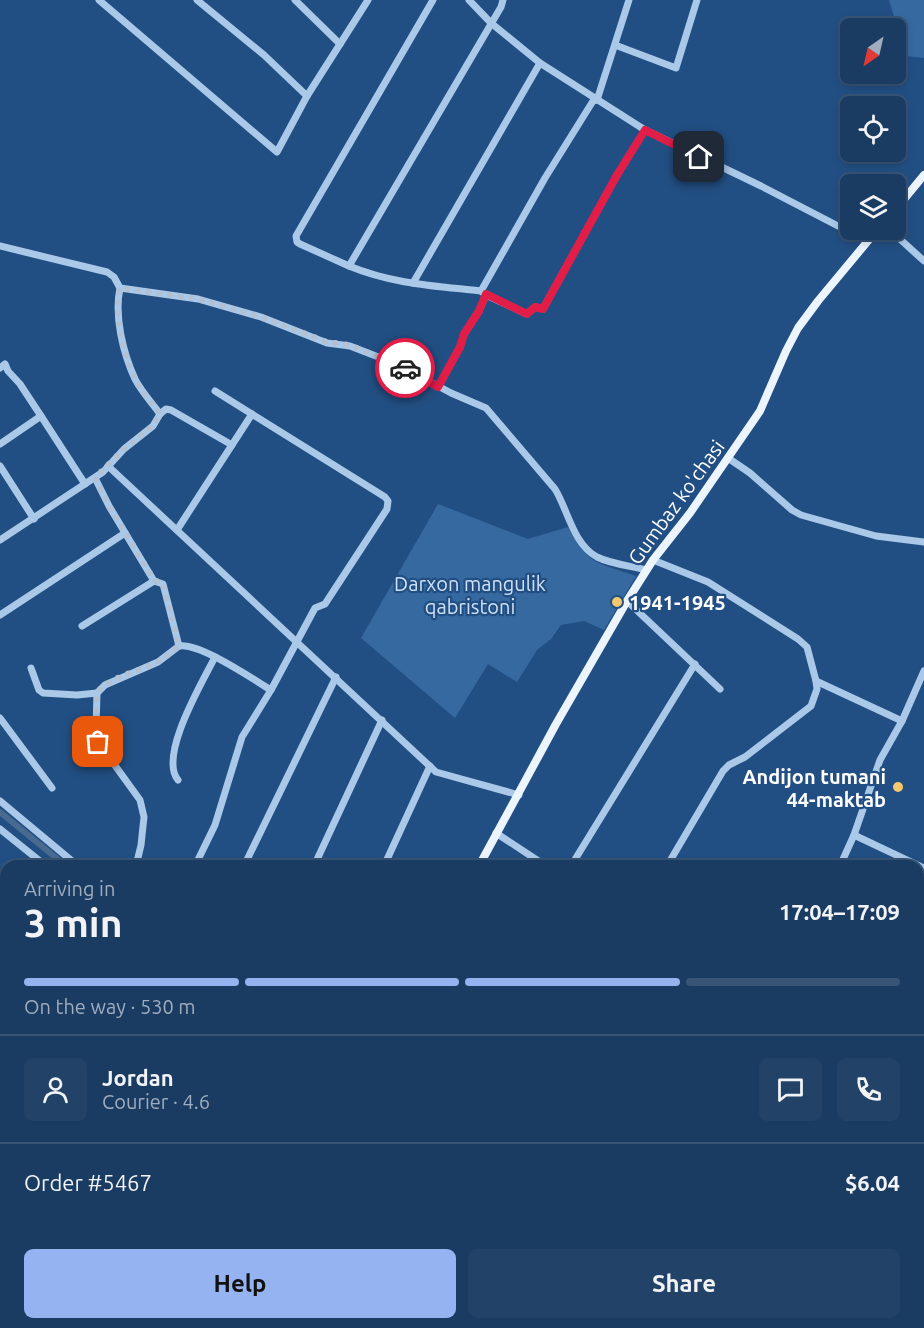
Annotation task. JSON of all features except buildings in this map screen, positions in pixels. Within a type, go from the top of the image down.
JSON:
[{"type":"main road","points":[[906,197],[924,175]]},
{"type":"main road","name":"Gumbaz ko'chasi","points":[[482,860],[556,724],[627,601],[653,560],[690,513],[760,411],[798,328],[867,241]]},
{"type":"street","points":[[99,0],[275,151],[280,148],[307,96],[368,0]]},
{"type":"street","points":[[197,0],[264,55],[307,96]]},
{"type":"street","points":[[295,0],[340,44]]},
{"type":"street","points":[[433,0],[296,236],[300,244],[382,278],[483,293],[527,314],[535,307],[543,309],[617,175],[645,130]]},
{"type":"street","points":[[469,0],[491,23],[540,63],[645,130],[867,241]]},
{"type":"street","points":[[349,266],[491,23],[502,0]]},
{"type":"street","points":[[438,387],[460,347],[464,334],[479,311],[483,293],[545,177],[593,101],[597,100],[629,0]]},
{"type":"street","points":[[615,45],[676,68],[697,0]]},
{"type":"street","points":[[413,283],[540,63]]},
{"type":"street","points":[[901,240],[924,261]]},
{"type":"street","points":[[0,246],[107,272],[114,276],[120,288],[118,297],[120,326],[126,354],[136,381],[160,414]]},
{"type":"street","points":[[120,288],[198,299],[261,317],[327,342],[350,345],[399,365],[438,387],[479,403],[493,414],[555,489],[574,529],[591,553],[601,559],[647,570]]},
{"type":"street","points":[[0,368],[5,364],[20,384],[85,484]]},
{"type":"street","points":[[198,860],[214,825],[242,737],[271,690],[315,608],[325,604],[385,515],[388,501],[215,391]]},
{"type":"street","points":[[0,540],[95,478],[124,449],[153,426],[166,409],[232,445]]},
{"type":"street","points":[[177,530],[252,414]]},
{"type":"street","points":[[0,444],[41,416]]},
{"type":"street","points":[[728,458],[801,515],[876,536],[924,542]]},
{"type":"street","points":[[0,466],[34,519]]},
{"type":"street","points":[[108,466],[336,676],[436,772],[519,795]]},
{"type":"street","points":[[95,478],[154,580],[161,583],[164,588],[179,646]]},
{"type":"street","points":[[0,615],[125,533]]},
{"type":"street","points":[[653,560],[708,582],[798,639],[807,647],[818,689],[811,706],[745,757],[729,765],[723,771],[671,860]]},
{"type":"street","points":[[82,626],[154,580]]},
{"type":"street","points":[[627,601],[720,689]]},
{"type":"street","points":[[31,668],[38,688],[43,693],[97,693],[105,685],[158,662],[179,646],[189,646],[215,657],[271,690]]},
{"type":"street","points":[[178,780],[173,769],[173,753],[188,710],[215,657]]},
{"type":"street","points":[[575,860],[695,664]]},
{"type":"street","points":[[843,860],[854,835],[880,760],[902,722],[924,670]]},
{"type":"street","points":[[247,860],[336,676]]},
{"type":"street","points":[[816,681],[902,722]]},
{"type":"street","points":[[97,693],[98,742],[140,800],[144,817],[137,860]]},
{"type":"street","points":[[0,718],[52,788]]},
{"type":"street","points":[[317,860],[382,720]]},
{"type":"street","points":[[387,860],[430,766]]},
{"type":"street","points":[[0,801],[71,860]]},
{"type":"street","points":[[0,829],[39,860]]},
{"type":"street","points":[[496,833],[537,860]]},
{"type":"street","points":[[854,835],[907,860]]},
{"type":"green space","points":[[889,0],[924,0],[924,58],[906,56],[906,18],[894,18]]},
{"type":"green space","name":"Darxon mangulik qabristoni","points":[[438,504],[528,539],[568,527],[582,549],[595,561],[636,576],[604,630],[584,621],[561,625],[551,639],[537,650],[517,682],[488,664],[455,718],[361,638]]},
{"type":"waterway","points":[[0,812],[59,860]]},
{"type":"way so far","points":[[98,742],[97,693],[100,688],[158,662],[179,646],[163,584],[154,580],[109,506],[95,478],[124,449],[153,426],[160,414],[136,381],[126,354],[120,326],[118,297],[120,288],[198,299],[261,317],[327,342],[350,345],[405,368]]},
{"type":"place","name":"1941-1945","points":[[617,602]]},
{"type":"place","name":"Andijon tumani 44-maktab","points":[[898,787]]},
{"type":"route","points":[[405,368],[438,387],[486,294],[527,314],[535,307],[543,309],[617,175],[645,130],[699,157]]}]
